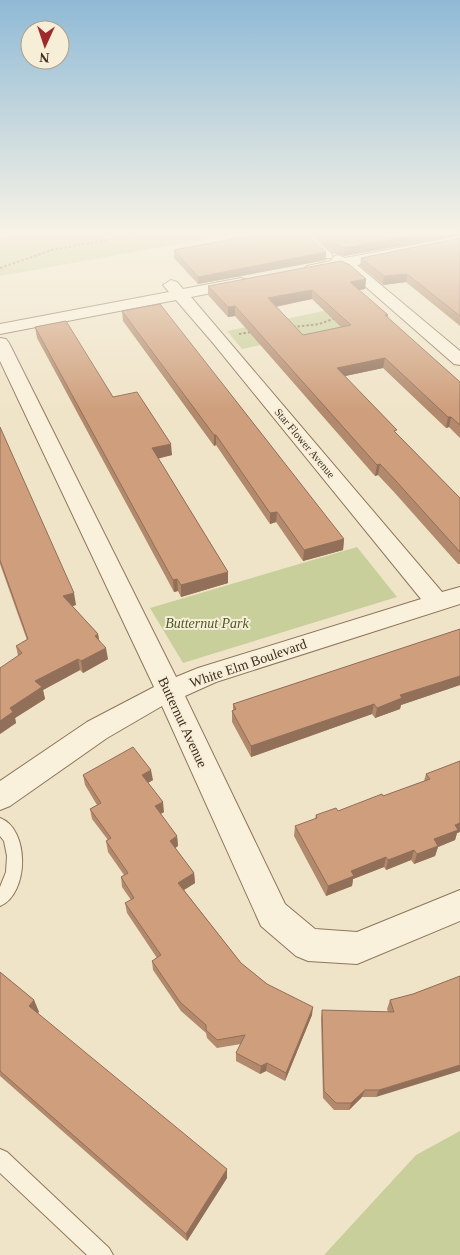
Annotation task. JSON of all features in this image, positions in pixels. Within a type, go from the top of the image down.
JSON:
[{"type":"street","points":[[0,319],[166,292]]},
{"type":"street","points":[[0,329],[168,292]]},
{"type":"street","name":"Star Flower Avenue","points":[[176,292],[449,598]]},
{"type":"street","points":[[379,292],[460,360]]},
{"type":"street","name":"Butternut Avenue","points":[[0,343],[168,691],[273,915],[308,946],[357,948],[460,905]]},
{"type":"street","name":"White Elm Boulevard","points":[[0,797],[79,742],[130,710],[168,691],[207,675],[449,598]]},
{"type":"lane","points":[[0,825],[12,839],[16,864],[6,894],[0,898]]},
{"type":"lane","points":[[0,1159],[102,1255]]},
{"type":"path","points":[[290,327],[320,324],[344,315]]},
{"type":"path","points":[[219,339],[258,330]]},
{"type":"green space","points":[[371,301],[390,318],[242,349],[227,331]]},
{"type":"green space","name":"Butternut Park","points":[[357,547],[397,597],[183,663],[150,608]]},
{"type":"green space","points":[[460,1131],[460,1255],[324,1255],[416,1155]]},
{"type":"building","points":[[213,292],[303,292],[268,298],[303,335],[351,325],[314,292],[361,292],[460,382],[460,425],[451,417],[448,417],[385,358],[337,368],[397,430],[394,431],[460,498],[460,552],[380,464],[377,465],[235,306],[228,307]]},
{"type":"building","points":[[429,292],[460,292],[460,316]]},
{"type":"building","points":[[160,304],[344,539],[304,550],[277,512],[270,513],[216,435],[214,435],[122,311]]},
{"type":"building","points":[[66,321],[113,397],[137,392],[171,444],[152,448],[228,572],[181,585],[177,579],[173,580],[35,327]]},
{"type":"building","points":[[0,427],[74,593],[63,596],[98,634],[95,636],[106,648],[81,661],[78,659],[35,681],[42,687],[10,708],[13,712],[0,721],[0,668],[22,653],[16,646],[28,639],[0,560]]},
{"type":"building","points":[[460,629],[460,676],[400,695],[402,698],[377,708],[374,704],[251,746],[232,711],[236,709],[233,704]]},
{"type":"building","points":[[133,747],[151,770],[142,775],[163,802],[155,806],[177,836],[170,841],[194,873],[178,883],[241,963],[267,984],[313,1007],[286,1073],[267,1063],[261,1066],[236,1053],[245,1035],[217,1040],[206,1030],[206,1025],[180,1002],[152,961],[161,955],[125,903],[134,898],[121,877],[128,873],[106,841],[111,838],[90,809],[101,803],[83,775]]},
{"type":"building","points":[[460,761],[460,823],[455,825],[458,830],[434,839],[438,846],[417,854],[414,850],[388,860],[386,857],[351,871],[354,876],[328,886],[295,826],[317,818],[316,815],[336,808],[338,811],[382,794],[383,796],[430,779],[426,774]]},
{"type":"building","points":[[0,972],[34,1000],[29,1006],[227,1169],[186,1234],[0,1071]]},
{"type":"building","points":[[460,976],[460,1065],[379,1090],[365,1090],[351,1103],[336,1103],[324,1091],[322,1010],[394,1012],[390,1000],[413,994]]}]
